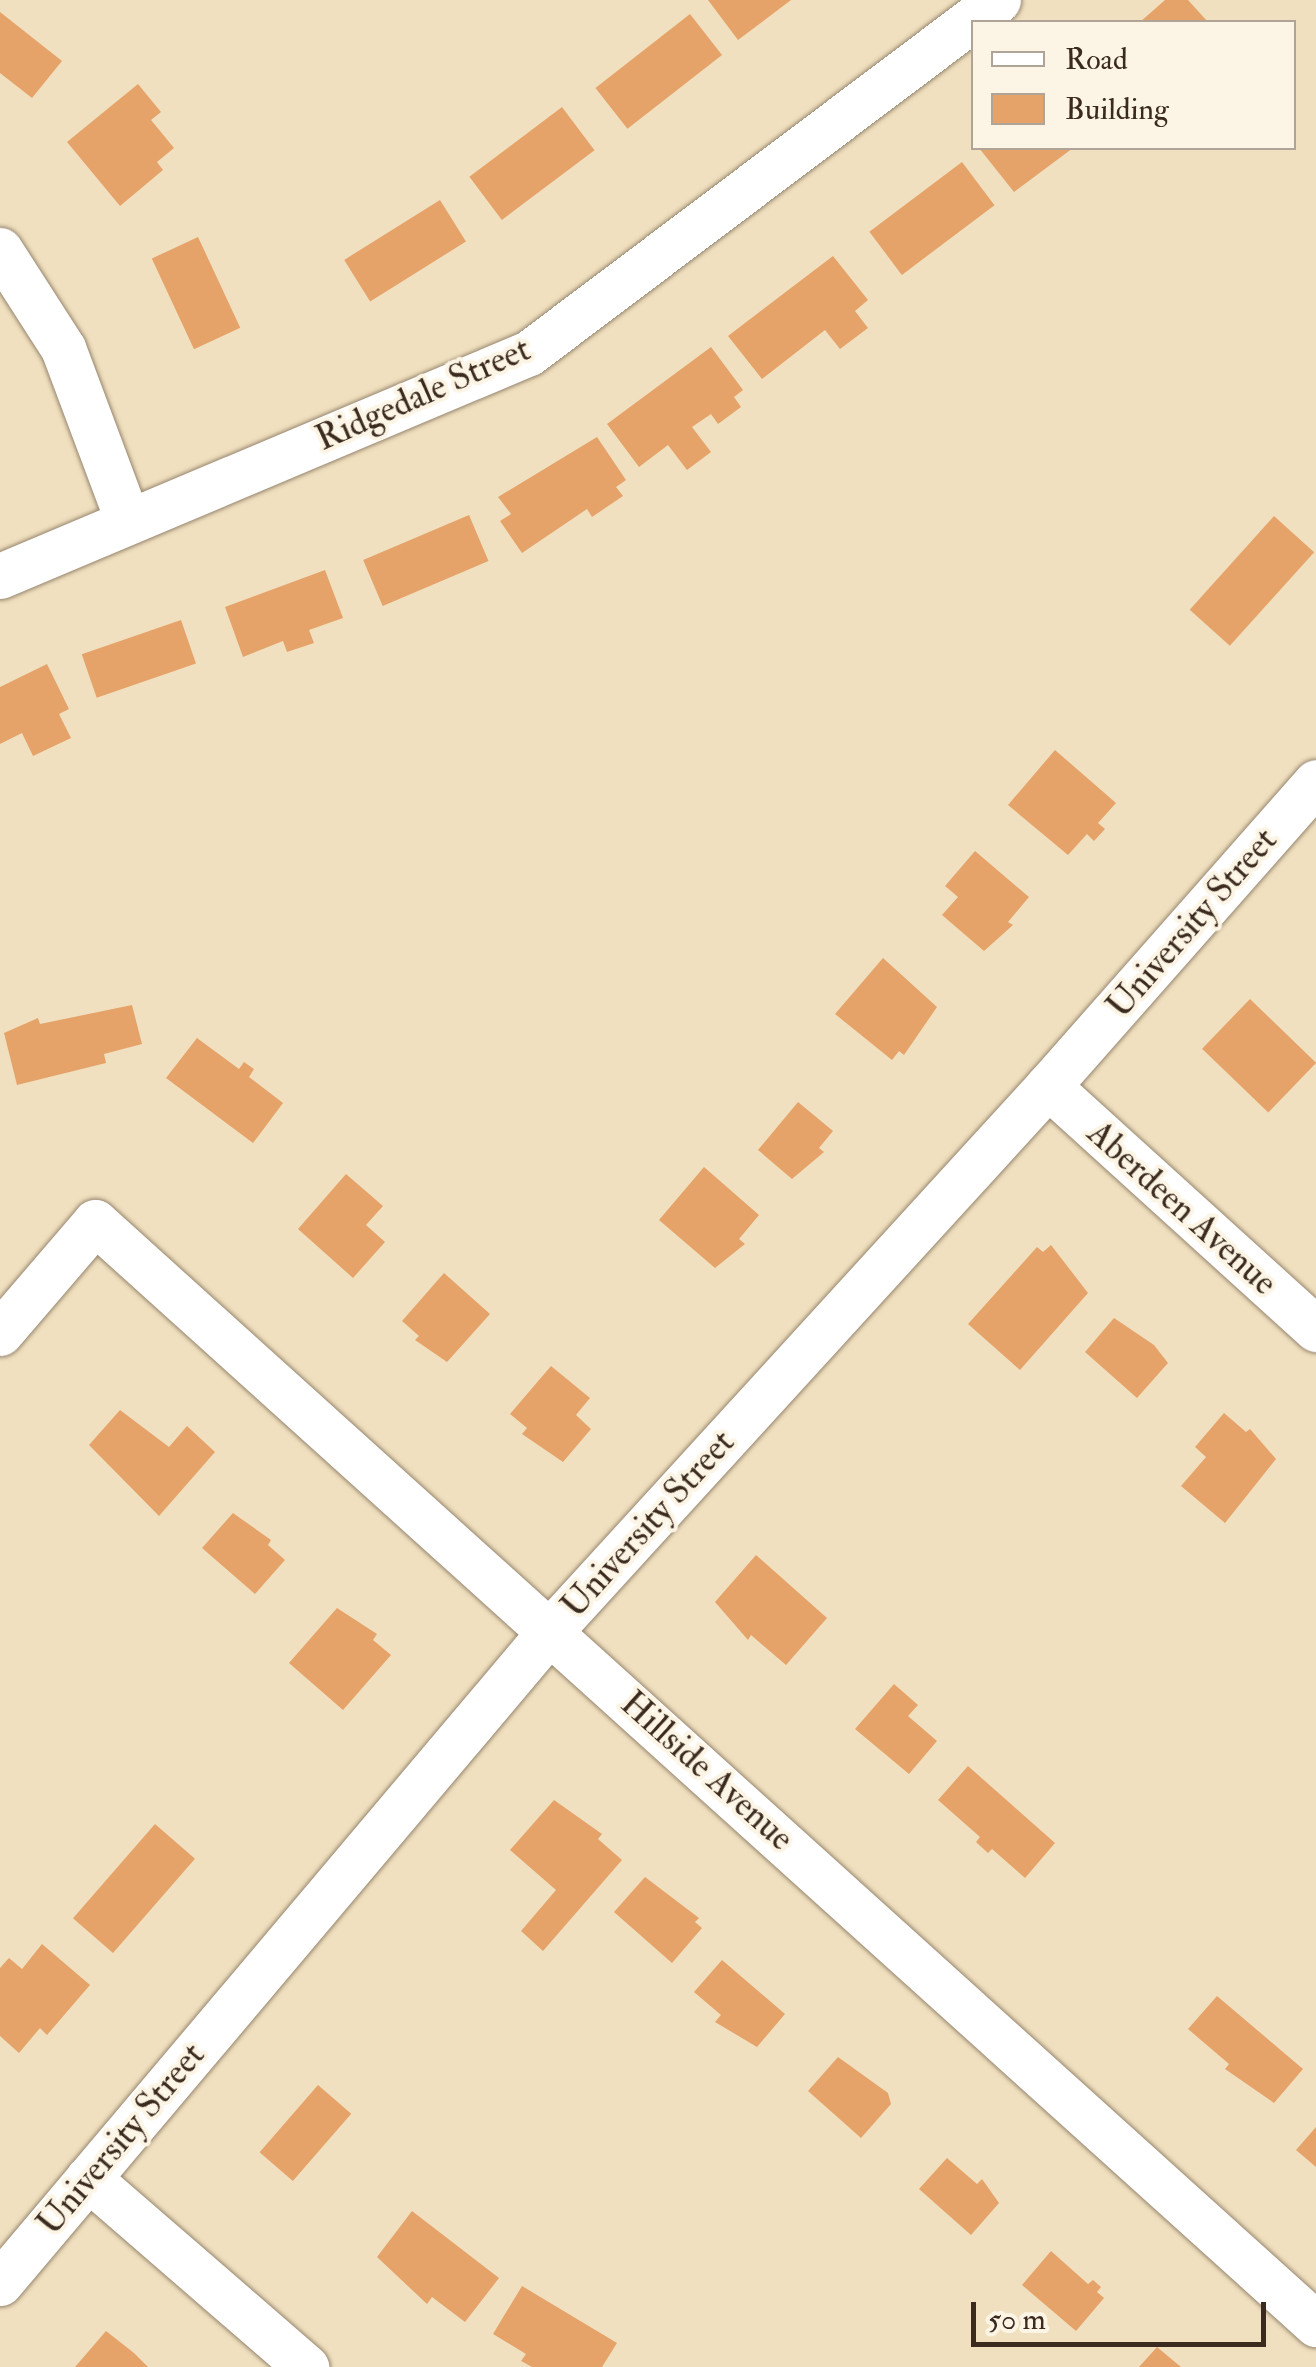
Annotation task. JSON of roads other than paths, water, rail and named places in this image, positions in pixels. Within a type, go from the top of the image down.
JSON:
[{"type":"street","name":"Ridgedale Street","points":[[971,20],[998,0]]},
{"type":"street","name":"Ridgedale Street","points":[[0,576],[529,353],[971,20]]},
{"type":"street","points":[[0,250],[63,348],[127,520]]},
{"type":"street","name":"University Street","points":[[0,2283],[551,1630],[1048,1086],[1316,782]]},
{"type":"street","name":"Aberdeen Avenue","points":[[1048,1086],[1316,1330]]},
{"type":"street","name":"Hillside Avenue","points":[[0,1333],[95,1222],[1316,2324]]},
{"type":"street","points":[[88,2178],[306,2367]]}]
